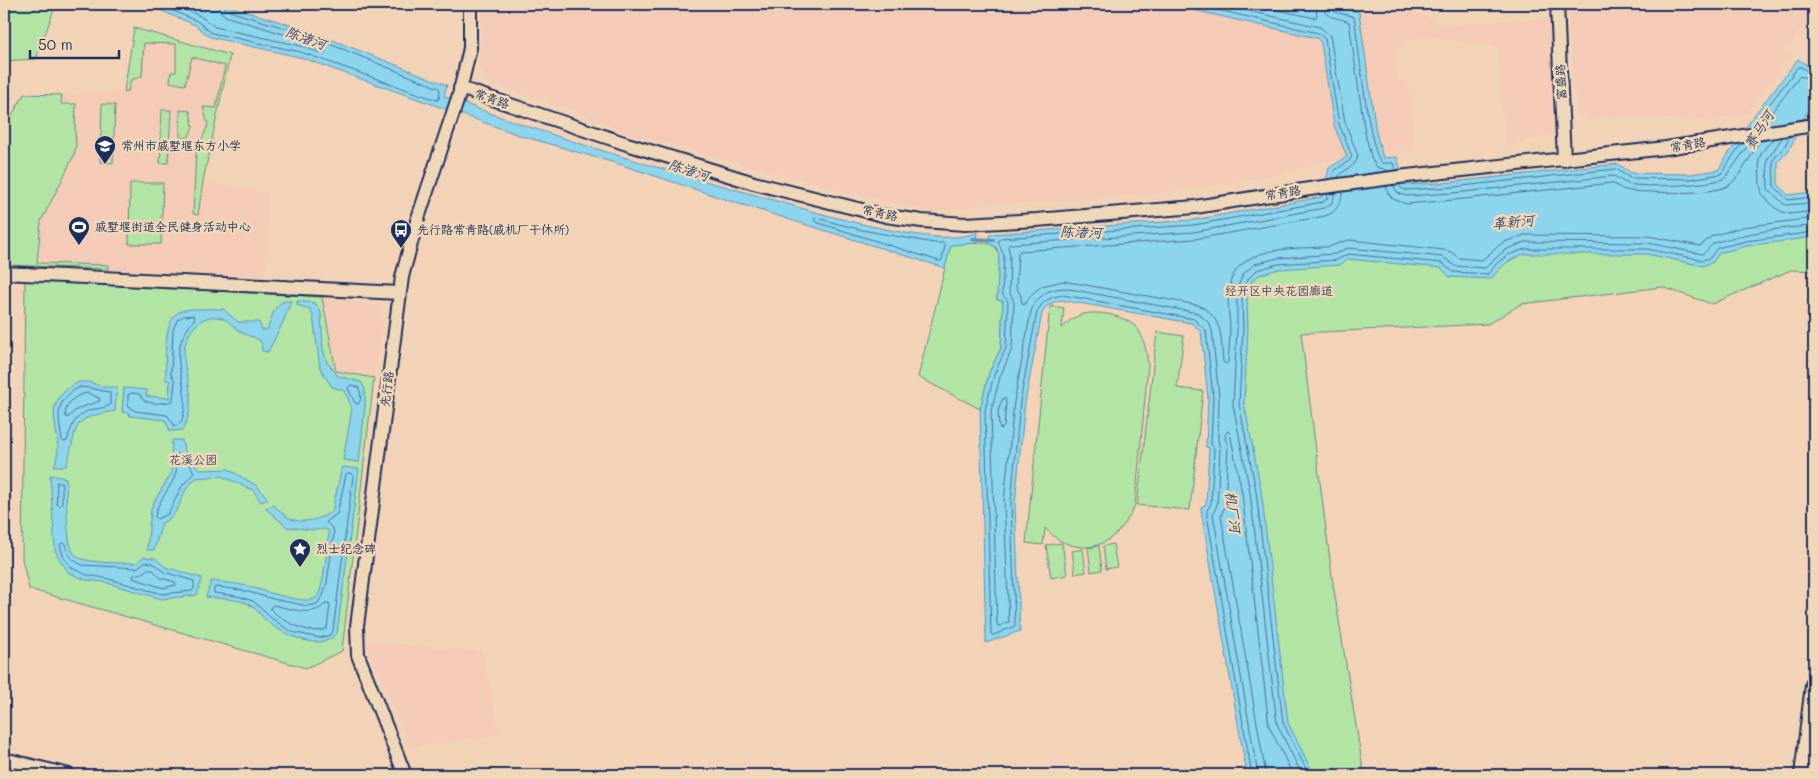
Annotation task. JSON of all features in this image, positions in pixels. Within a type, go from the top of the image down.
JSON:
[{"type":"main road","points":[[1803,775],[1814,685]]},
{"type":"street","name":"先行路","points":[[405,775],[358,655],[357,626],[399,293],[417,222],[460,91],[470,48],[470,4]]},
{"type":"street","name":"富盛路","points":[[1557,4],[1564,160]]},
{"type":"street","name":"常青路","points":[[460,91],[754,183],[886,216],[965,224],[1195,207],[1407,176],[1666,148],[1810,126]]},
{"type":"street","points":[[4,274],[399,293]]},
{"type":"street","points":[[4,759],[68,775]]},
{"type":"shaded area","points":[[482,4],[1404,4],[1406,8],[1442,25],[1549,18],[1556,132],[1505,147],[1498,47],[1420,36],[1405,42],[1396,55],[1397,81],[1408,81],[1415,150],[1390,151],[1331,160],[1268,177],[1153,194],[1016,204],[993,203],[934,213],[862,196],[626,133],[569,109],[487,82],[478,69]]},
{"type":"shaded area","points":[[1567,4],[1814,4],[1814,22],[1809,30],[1802,26],[1786,50],[1790,57],[1748,112],[1709,121],[1607,116],[1587,120],[1576,111]]},
{"type":"shaded area","name":"常州市戚墅堰东方小学","points":[[134,28],[230,55],[203,181],[268,193],[265,277],[4,265],[4,130],[24,94],[62,95],[123,92]]},
{"type":"shaded area","points":[[322,297],[375,305],[381,311],[383,321],[374,378],[336,371]]},
{"type":"shaded area","points":[[364,641],[482,651],[500,735],[411,747]]},
{"type":"green space","points":[[14,4],[56,4],[36,59],[4,61],[4,24]]},
{"type":"green space","points":[[134,28],[230,55],[203,181],[198,215],[193,214],[196,153],[208,125],[203,107],[216,108],[225,66],[192,57],[185,85],[170,82],[171,72],[176,72],[176,44],[144,43],[142,76],[131,80],[128,91],[124,92]]},
{"type":"green space","points":[[24,94],[62,95],[61,104],[76,104],[76,146],[74,155],[41,221],[37,263],[108,265],[108,269],[4,265],[4,130]]},
{"type":"green space","points":[[102,104],[115,105],[113,163],[100,162]]},
{"type":"green space","points":[[162,110],[171,110],[168,163],[160,163]]},
{"type":"green space","points":[[180,110],[190,111],[193,126],[189,137],[180,138]]},
{"type":"green space","points":[[130,183],[163,183],[161,244],[129,244]]},
{"type":"green space","name":"经开区中央花园廊道","points":[[1814,216],[1814,271],[1791,270],[1712,304],[1662,287],[1521,304],[1488,324],[1301,333],[1333,584],[1364,775],[1281,775],[1245,500],[1240,245]]},
{"type":"green space","points":[[988,243],[996,247],[999,256],[997,300],[1003,301],[1001,348],[989,373],[980,409],[918,377],[951,244]]},
{"type":"green space","name":"花溪公园","points":[[25,280],[322,297],[336,371],[374,378],[342,651],[306,668],[29,589],[22,559]]},
{"type":"green space","points":[[1050,306],[1064,308],[1062,328],[1074,318],[1090,313],[1109,314],[1127,321],[1139,331],[1146,352],[1148,366],[1135,505],[1123,527],[1105,542],[1095,546],[1072,545],[1059,540],[1045,528],[1043,545],[1026,543]]},
{"type":"green space","points":[[1157,332],[1184,336],[1177,388],[1203,391],[1190,510],[1137,505]]},
{"type":"green space","points":[[1062,543],[1067,575],[1051,578],[1046,545]]},
{"type":"green space","points":[[1113,544],[1117,567],[1106,569],[1103,546]]},
{"type":"green space","points":[[1099,546],[1102,570],[1091,572],[1088,548]]},
{"type":"green space","points":[[1083,549],[1086,572],[1075,574],[1072,551]]},
{"type":"water","points":[[145,4],[222,4],[307,30],[447,85],[444,96],[606,152],[847,221],[879,228],[936,237],[956,237],[977,233],[976,243],[951,245],[945,268],[622,165],[522,136],[299,57],[210,37],[195,25]]},
{"type":"water","points":[[1199,4],[1324,4],[1359,12],[1376,132],[1383,158],[1397,157],[1405,185],[1452,182],[1618,164],[1631,173],[1691,174],[1718,170],[1752,118],[1798,59],[1814,70],[1814,98],[1789,150],[1778,162],[1778,184],[1788,195],[1814,192],[1814,237],[1747,246],[1719,253],[1713,262],[1703,266],[1647,254],[1525,254],[1514,258],[1491,279],[1450,277],[1441,268],[1348,259],[1339,265],[1279,269],[1259,275],[1252,281],[1248,290],[1247,301],[1248,329],[1244,403],[1261,490],[1288,723],[1314,775],[1247,775],[1202,516],[1201,507],[1206,504],[1209,448],[1206,447],[1208,398],[1201,331],[1191,323],[1062,300],[1050,304],[1042,313],[1025,403],[1015,503],[1020,631],[986,643],[980,409],[989,373],[1001,348],[1003,301],[997,300],[999,256],[996,247],[988,243],[990,234],[1193,220],[1322,197],[1329,168],[1347,157],[1334,125],[1321,43],[1317,38],[1197,11]]},
{"type":"water","points":[[285,301],[291,301],[268,352],[262,351],[261,342],[244,334],[226,320],[218,317],[204,319],[192,329],[185,343],[184,351],[190,391],[190,408],[183,430],[170,431],[165,420],[130,416],[129,413],[122,412],[124,388],[147,390],[146,396],[169,398],[170,381],[166,380],[166,340],[171,321],[177,314],[189,309],[223,309],[238,322],[259,322],[262,330],[267,330],[273,312],[278,305]]},
{"type":"water","points":[[297,301],[315,303],[321,313],[323,350],[327,362],[338,376],[361,382],[365,389],[359,462],[343,460],[352,409],[343,390],[332,387],[320,368],[313,316],[310,309],[297,305]]},
{"type":"water","points":[[79,382],[90,382],[102,387],[117,387],[115,411],[89,417],[82,421],[77,427],[66,466],[54,466],[58,441],[54,410],[57,400],[65,391]]},
{"type":"water","points":[[172,440],[182,440],[184,450],[197,467],[203,470],[228,469],[257,486],[268,499],[261,502],[253,490],[221,476],[196,478],[185,491],[171,517],[162,523],[154,550],[147,550],[151,509],[171,474]]},
{"type":"water","points":[[342,467],[359,469],[337,633],[330,639],[322,642],[303,640],[275,627],[247,603],[206,597],[211,581],[242,585],[293,599],[312,600],[317,597],[323,576],[329,532],[325,529],[314,530],[287,527],[265,508],[273,505],[287,517],[300,521],[317,519],[327,515],[332,512]]},
{"type":"water","points":[[50,475],[66,478],[68,530],[75,555],[86,560],[114,563],[137,563],[143,557],[155,558],[165,567],[202,578],[197,595],[162,599],[104,582],[86,580],[69,573],[55,550]]},
{"type":"waterway","name":"赛马河","points":[[1809,70],[1814,61]]},
{"type":"waterway","name":"陈渚河","points":[[973,239],[993,240]]},
{"type":"railway","points":[[4,10],[7,4]]},
{"type":"place","name":"常州市戚墅堰东方小学","points":[[105,165]]},
{"type":"place","name":"戚墅堰街道全民健身活动中心","points":[[79,246]]},
{"type":"place","name":"先行路常青路(戚机厂干休所)","points":[[401,249]]},
{"type":"place","name":"烈士纪念碑","points":[[300,568]]},
{"type":"water label","name":"革新河","points":[[1513,222]]},
{"type":"water label","name":"机厂河","points":[[1233,512]]}]
